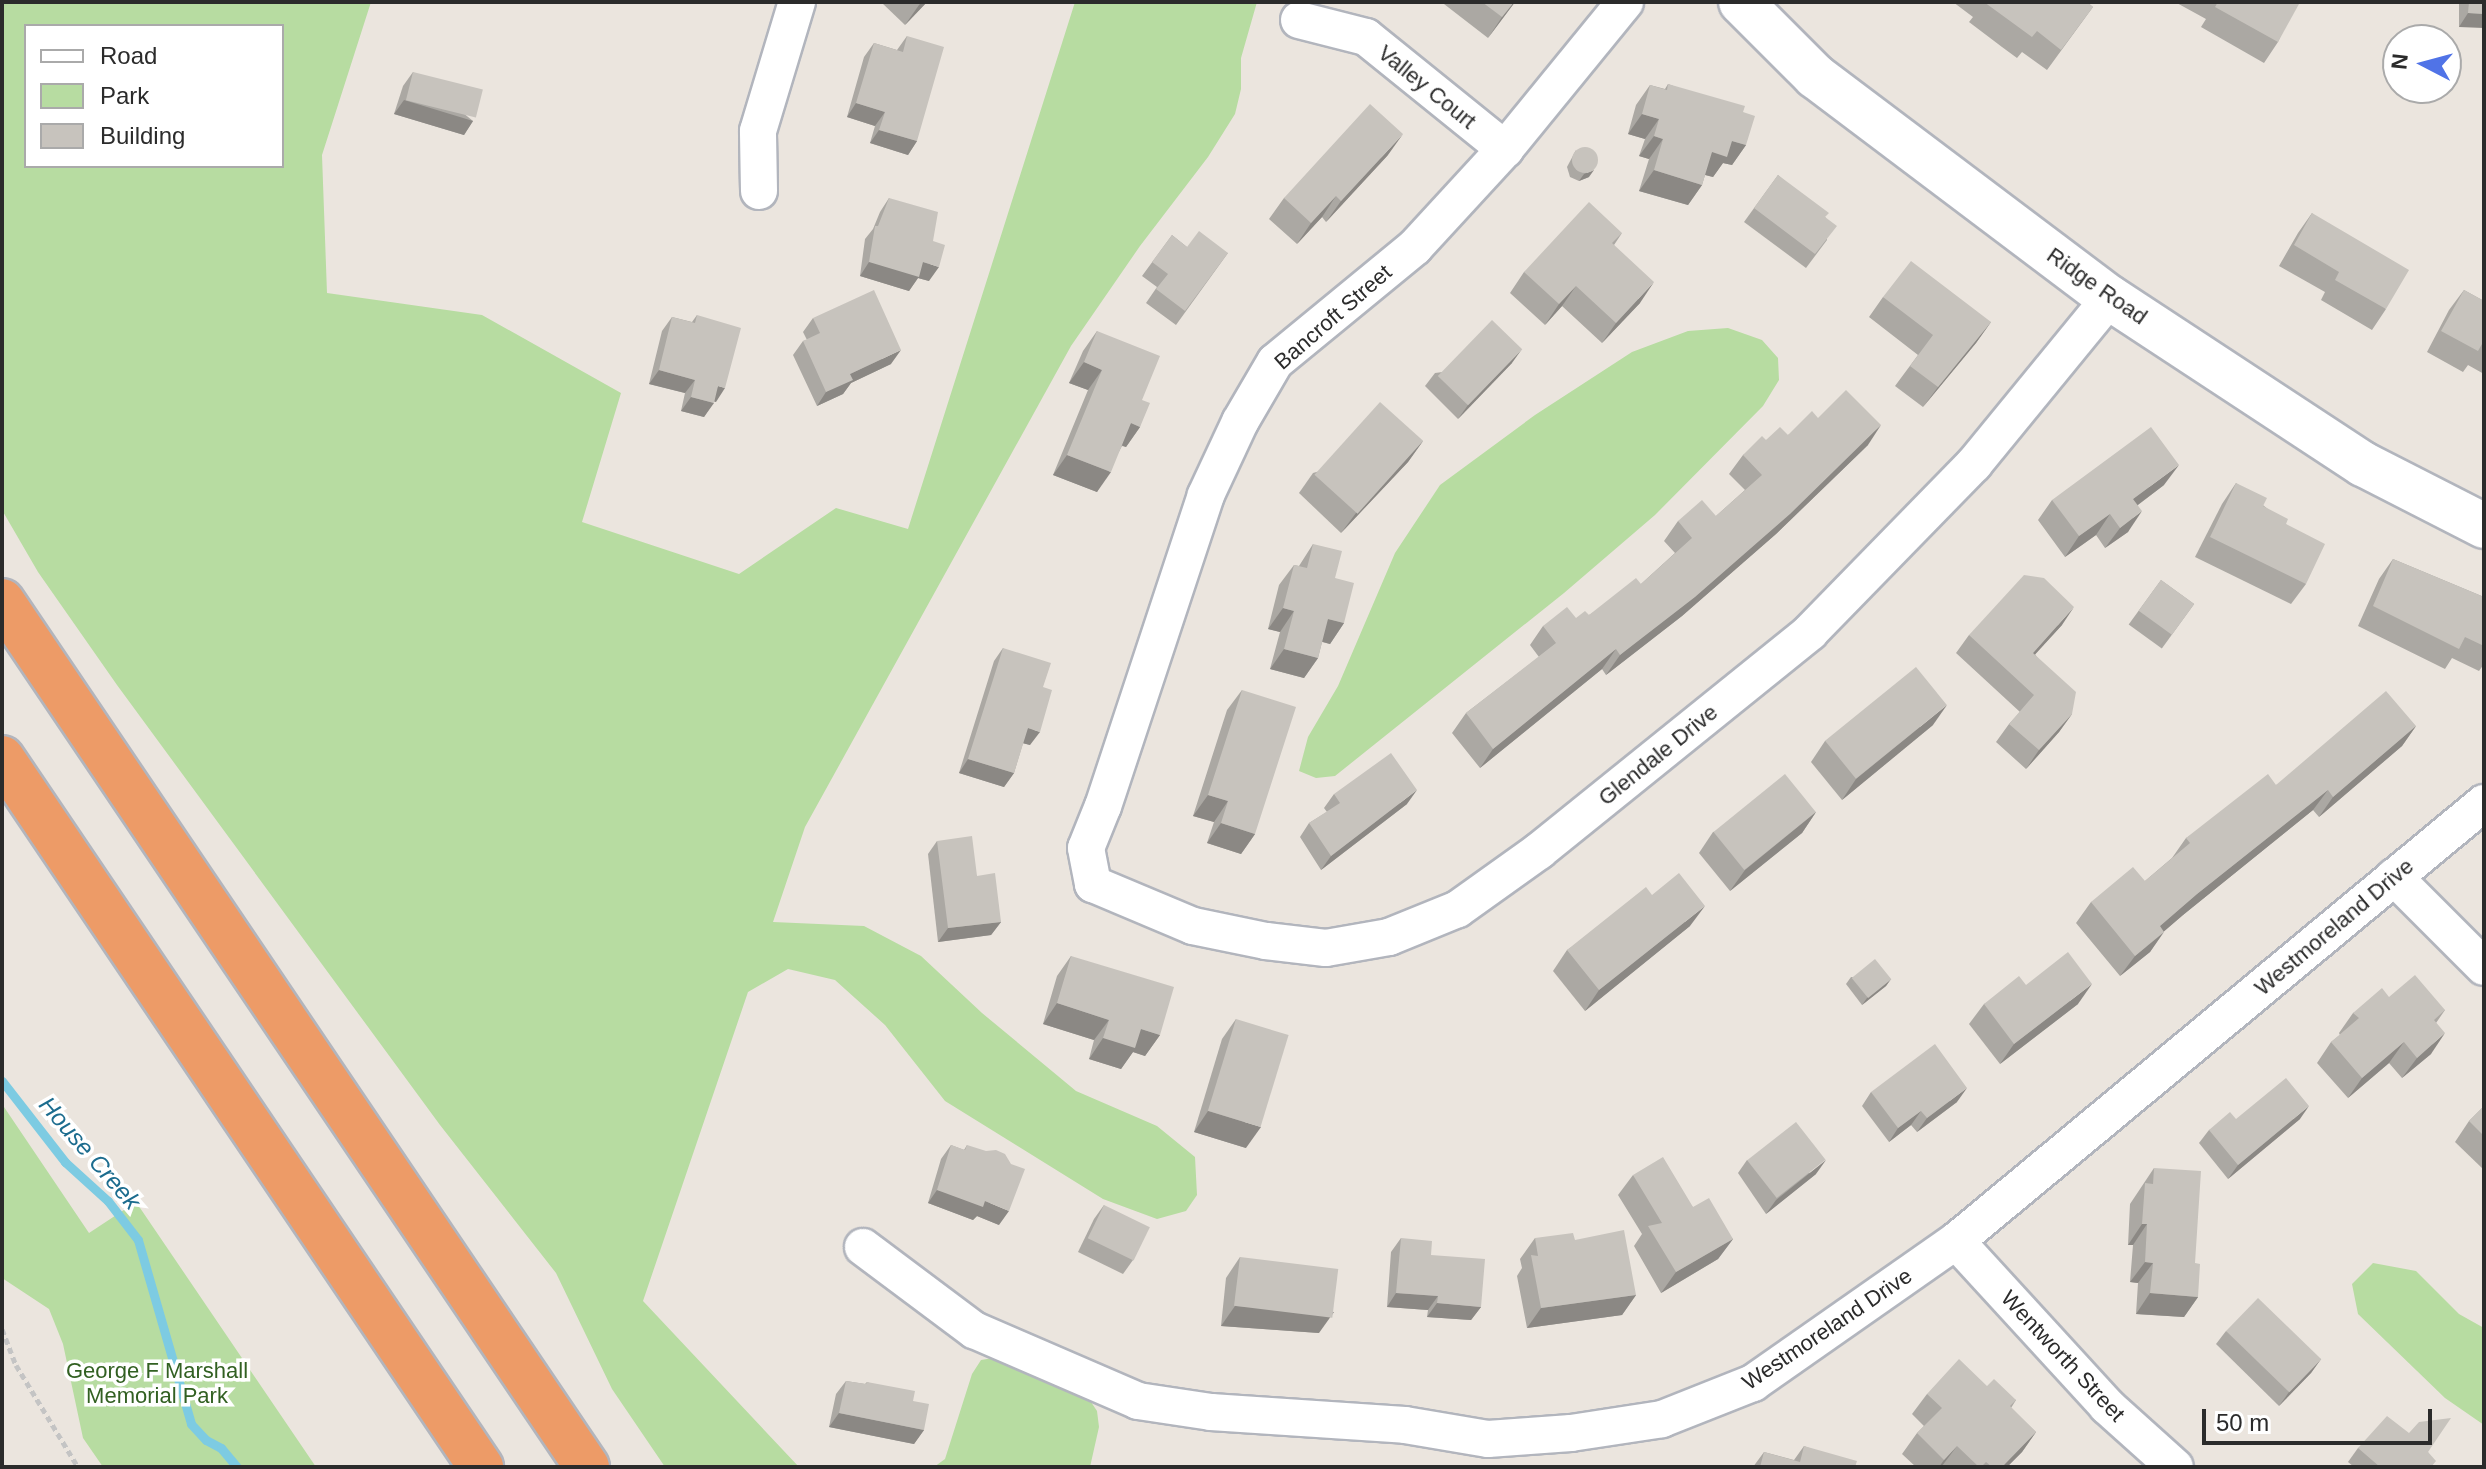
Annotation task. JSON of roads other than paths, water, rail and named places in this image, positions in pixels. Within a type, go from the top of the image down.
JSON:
[{"type":"highway","points":[[2,601],[587,1467]]},
{"type":"highway","points":[[2,758],[481,1467]]},
{"type":"street","points":[[759,191],[758,131],[797,2]]},
{"type":"street","name":"Bancroft Street","points":[[1091,874],[1086,848],[1108,792],[1206,495],[1240,422],[1275,362],[1415,247],[1505,149],[1625,2]]},
{"type":"street","name":"Ridge Road","points":[[1741,2],[1815,76],[2110,298],[2363,464],[2484,526]]},
{"type":"street","name":"Valley Court","points":[[1299,20],[1366,37],[1505,149]]},
{"type":"street","name":"Glendale Drive","points":[[1091,874],[1093,884],[1193,926],[1266,941],[1326,948],[1389,937],[1458,909],[1539,851],[1810,632],[1974,464],[2110,298]]},
{"type":"street","name":"Westmoreland Drive","points":[[863,1247],[974,1330],[1138,1401],[1211,1412],[1405,1425],[1485,1453],[1571,1433],[1662,1419],[1753,1383],[1956,1241],[2484,803]]},
{"type":"street","points":[[2394,877],[2484,967]]},
{"type":"street","name":"Wentworth Street","points":[[1956,1241],[2107,1406],[2175,1467]]},
{"type":"waterway","name":"House Creek","points":[[2,1081],[65,1162],[108,1201],[138,1240],[191,1424],[206,1440],[221,1448],[237,1467]]},
{"type":"park label","name":"George F Marshall Memorial Park","points":[[157,1382]]}]
